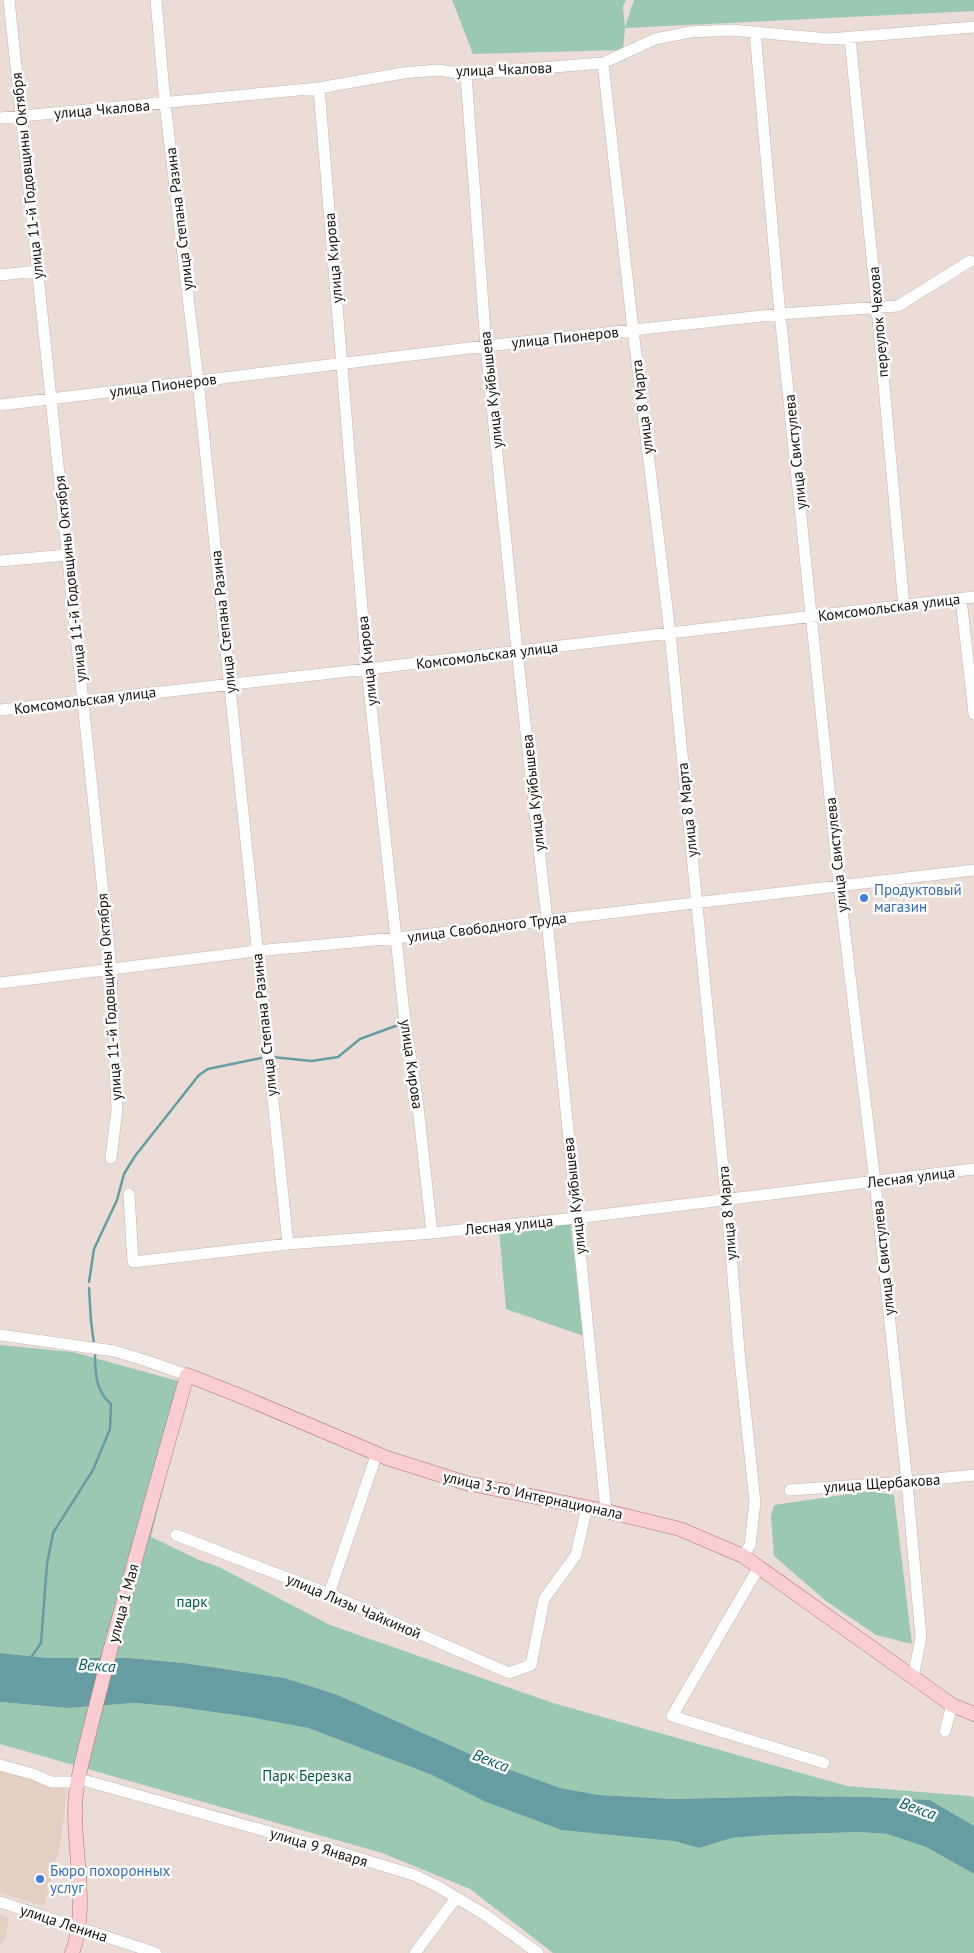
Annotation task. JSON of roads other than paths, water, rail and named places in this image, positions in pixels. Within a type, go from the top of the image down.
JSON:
[{"type":"main road","name":"улица 3-го Интернационала","points":[[187,1375],[238,1394],[377,1453],[466,1483],[680,1528],[744,1556],[952,1705],[974,1714]]},
{"type":"main road","name":"улица 1 Мая","points":[[72,1953],[76,1943],[79,1903],[77,1782],[119,1616],[187,1375]]},
{"type":"street","name":"улица 11-й Годовщины Октября","points":[[9,0],[111,968],[117,1109],[111,1158]]},
{"type":"street","name":"улица Степана Разина","points":[[156,0],[165,103],[198,381],[288,1244]]},
{"type":"street","name":"улица Чкалова","points":[[0,118],[319,88],[403,73],[438,70],[466,74],[603,63],[655,39],[690,32],[732,30],[829,39],[974,27]]},
{"type":"street","name":"улица Свистулева","points":[[755,32],[780,314],[839,885],[875,1182],[908,1482],[921,1638],[913,1677]]},
{"type":"street","name":"переулок Чехова","points":[[850,38],[904,606]]},
{"type":"street","name":"улица 8 Марта","points":[[603,63],[670,633],[755,1502],[750,1545],[744,1556]]},
{"type":"street","name":"улица Куйбышева","points":[[466,74],[486,346],[547,920],[606,1511]]},
{"type":"street","name":"улица Кирова","points":[[319,88],[367,669],[406,1031],[417,1097],[432,1233]]},
{"type":"street","name":"улица Пионеров","points":[[0,405],[486,346],[780,314],[898,306],[970,261]]},
{"type":"street","points":[[0,275],[37,271]]},
{"type":"street","points":[[0,561],[67,555]]},
{"type":"street","name":"Комсомольская улица","points":[[0,710],[367,669],[974,597]]},
{"type":"street","points":[[961,599],[974,714]]},
{"type":"street","name":"улица Свободного Труда","points":[[0,983],[256,951],[397,938],[974,870]]},
{"type":"street","name":"Лесная улица","points":[[129,1194],[133,1262],[288,1244],[432,1233],[576,1218],[974,1169]]},
{"type":"street","name":"улица 3-го Интернационала","points":[[0,1335],[114,1351],[187,1375]]},
{"type":"street","points":[[330,1594],[377,1453]]},
{"type":"street","name":"улица Щербакова","points":[[790,1490],[908,1482],[974,1475]]},
{"type":"street","name":"улица Лизы Чайкиной","points":[[176,1535],[330,1594],[509,1673],[531,1665],[544,1599],[576,1555],[587,1507]]},
{"type":"street","points":[[759,1567],[672,1716],[824,1763]]},
{"type":"street","points":[[945,1732],[952,1705]]},
{"type":"street","points":[[0,1765],[33,1774],[51,1782],[71,1782]]},
{"type":"street","name":"улица 9 Января","points":[[83,1780],[312,1844],[414,1875],[438,1886],[484,1914],[538,1953]]},
{"type":"street","points":[[414,1953],[456,1898]]},
{"type":"street","name":"улица Ленина","points":[[0,1902],[156,1953]]},
{"type":"water","name":"Векса","points":[[0,1653],[48,1658],[130,1658],[184,1663],[285,1678],[338,1695],[481,1759],[560,1788],[599,1795],[674,1799],[790,1796],[930,1800],[974,1826],[974,1874],[926,1847],[887,1834],[859,1832],[767,1835],[732,1838],[699,1848],[674,1841],[562,1830],[486,1802],[432,1775],[308,1728],[249,1717],[170,1706],[134,1703],[68,1708],[0,1702]]},
{"type":"waterway","points":[[272,1057],[312,1061],[338,1057],[360,1039],[398,1025]]},
{"type":"waterway","points":[[89,1282],[94,1249],[117,1200],[124,1174],[135,1156],[199,1075],[208,1069],[261,1058]]},
{"type":"waterway","points":[[89,1288],[94,1344]]},
{"type":"waterway","points":[[30,1659],[41,1643],[47,1564],[53,1533],[93,1470],[110,1429],[111,1404],[99,1387],[95,1352]]},
{"type":"place","name":"Продуктовый магазин","points":[[864,898]]},
{"type":"place","name":"Бюро похоронных услуг","points":[[40,1879]]},
{"type":"park label","name":"парк","points":[[192,1601]]},
{"type":"park label","name":"Парк Березка","points":[[307,1775]]}]
